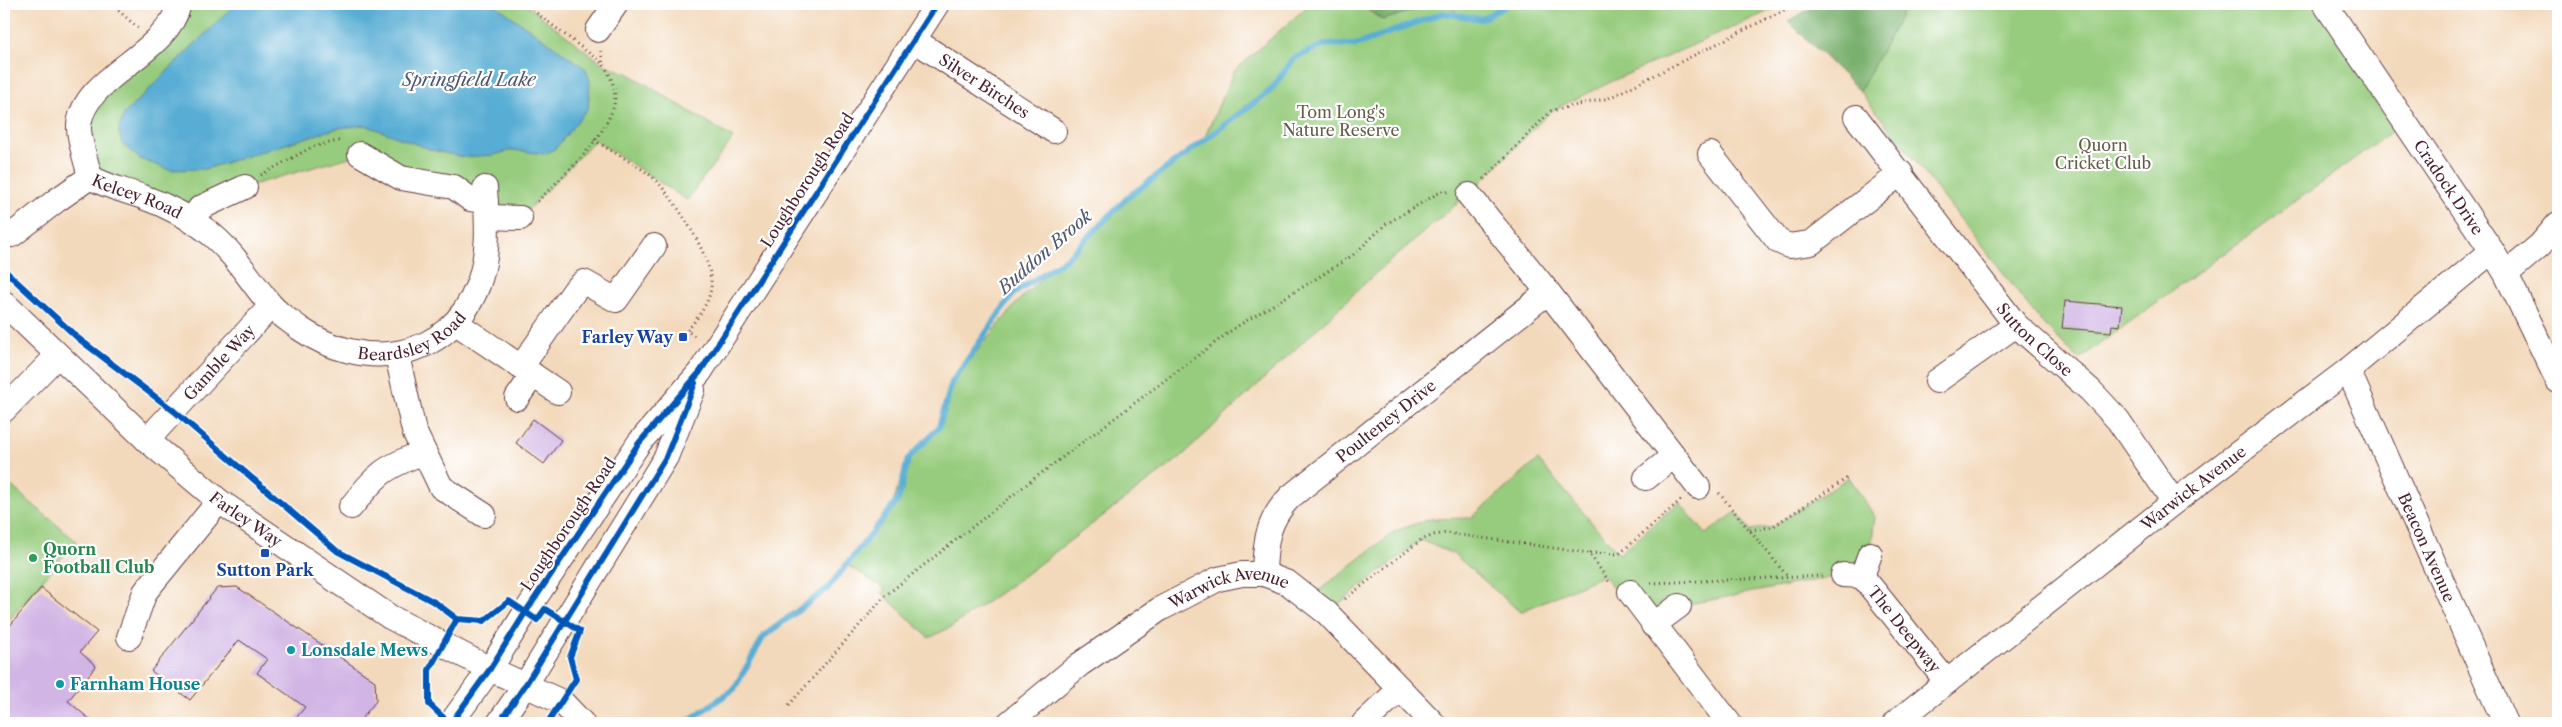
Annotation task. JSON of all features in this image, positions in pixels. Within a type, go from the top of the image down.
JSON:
[{"type":"street","name":"Kelcey Road","points":[[180,4],[176,17],[154,42],[85,103],[79,126],[90,178],[108,188],[143,197],[191,221],[212,235],[240,263],[271,306]]},
{"type":"street","points":[[598,30],[616,4]]},
{"type":"street","name":"Loughborough Road","points":[[451,723],[490,669],[525,613],[639,443],[700,372],[937,4]]},
{"type":"street","name":"Cradock Drive","points":[[2325,4],[2492,251],[2506,274],[2558,381]]},
{"type":"street","name":"Silver Birches","points":[[914,40],[1054,131]]},
{"type":"street","name":"Sutton Close","points":[[1856,117],[1882,148],[2016,325],[2090,390],[2118,420],[2174,502]]},
{"type":"street","points":[[354,146],[401,178],[454,187],[470,199],[486,202],[520,218]]},
{"type":"street","points":[[1710,154],[1778,241],[1789,246],[1810,243],[1901,173]]},
{"type":"street","points":[[12,235],[57,200],[90,178]]},
{"type":"street","points":[[191,221],[200,208],[250,183]]},
{"type":"street","points":[[1469,195],[1548,292],[1698,487]]},
{"type":"street","name":"Beardsley Road","points":[[271,306],[300,329],[341,349],[366,355],[397,355],[426,344],[456,323],[478,285],[488,242],[486,202]]},
{"type":"street","points":[[2506,274],[2540,245],[2558,224]]},
{"type":"street","points":[[517,398],[527,371],[575,290],[584,282],[616,300],[654,246]]},
{"type":"street","name":"Warwick Avenue","points":[[1895,723],[2174,502],[2348,370],[2492,251]]},
{"type":"street","name":"Poulteney Drive","points":[[1264,574],[1270,527],[1277,510],[1290,497],[1548,292]]},
{"type":"street","name":"Farley Way","points":[[4,303],[146,440],[219,501],[390,617],[490,669],[562,702],[582,723]]},
{"type":"street","name":"Gamble Way","points":[[146,440],[271,306]]},
{"type":"street","points":[[456,323],[558,392]]},
{"type":"street","points":[[1937,381],[2016,325]]},
{"type":"street","points":[[397,355],[414,431],[435,476],[441,487],[484,515]]},
{"type":"street","points":[[4,410],[57,356]]},
{"type":"street","name":"Beacon Avenue","points":[[2348,370],[2505,723]]},
{"type":"street","name":"Loughborough Road","points":[[499,723],[526,684],[666,457],[700,372]]},
{"type":"street","points":[[351,507],[374,477],[391,465],[424,452]]},
{"type":"street","points":[[1646,478],[1674,456]]},
{"type":"street","points":[[129,637],[145,592],[219,501]]},
{"type":"street","name":"The Deepway","points":[[1870,554],[1853,576],[1946,682]]},
{"type":"street","name":"Warwick Avenue","points":[[1009,723],[1079,665],[1160,609],[1218,579],[1242,574],[1264,574],[1288,583],[1326,613],[1433,723]]},
{"type":"street","points":[[1630,592],[1729,723]]},
{"type":"street","points":[[1654,625],[1679,606]]},
{"type":"street","points":[[1364,723],[1400,689]]},
{"type":"path","points":[[111,4],[154,42]]},
{"type":"path","points":[[520,218],[585,153],[613,110],[615,91],[611,76],[603,64],[525,4]]},
{"type":"path","points":[[789,706],[886,595],[1027,484],[1236,327],[1353,254],[1386,224],[1442,191],[1469,195],[1551,111],[1609,98],[1796,4]]},
{"type":"path","points":[[250,183],[312,147],[354,146]]},
{"type":"path","points":[[1750,530],[1772,527],[1849,477]]},
{"type":"path","points":[[1326,613],[1421,540],[1434,535],[1447,533],[1589,553],[1619,554],[1698,487],[1720,493],[1788,577]]},
{"type":"path","points":[[1589,553],[1621,599],[1642,583],[1853,576]]},
{"type":"green space","name":"Springfield Lake","points":[[172,4],[525,4],[603,64],[629,74],[733,138],[687,200],[595,140],[520,218],[360,154],[245,187],[191,221],[90,177],[85,103],[108,82]]},
{"type":"green space","name":"Tom Long's Nature Reserve","points":[[1310,4],[1359,4],[1382,20],[1434,4],[1443,4],[1456,11],[1449,4],[1785,4],[1621,77],[1551,111],[1473,190],[1377,272],[1181,457],[1018,580],[953,626],[929,638],[882,593],[885,589],[847,565],[891,508],[908,459],[939,427],[952,382],[1019,300],[1135,192],[1203,141],[1234,71]]},
{"type":"green space","points":[[1363,4],[1434,4],[1382,20]]},
{"type":"green space","points":[[1819,4],[1907,4],[1860,91],[1788,21]]},
{"type":"green space","name":"Quorn Cricket Club","points":[[1907,4],[2312,4],[2371,72],[2403,123],[2079,359],[2042,323],[1860,91]]},
{"type":"green space","points":[[1538,460],[1619,554],[1679,502],[1706,534],[1736,512],[1750,530],[1772,527],[1849,477],[1875,517],[1870,554],[1843,575],[1679,606],[1653,625],[1621,599],[1604,575],[1520,612],[1455,555],[1421,540],[1327,613],[1308,599],[1395,531],[1430,519],[1471,518]]},
{"type":"green space","name":"Quorn Football Club","points":[[4,480],[76,541],[4,626]]},
{"type":"water","name":"Springfield Lake","points":[[235,4],[494,4],[586,69],[590,82],[588,108],[556,148],[545,154],[512,150],[494,155],[462,157],[432,150],[365,125],[338,128],[205,169],[170,170],[140,159],[122,144],[119,130],[124,114]]},
{"type":"building","points":[[2065,301],[2122,306],[2120,326],[2112,325],[2111,332],[2062,328]]},
{"type":"building","points":[[533,419],[561,440],[544,464],[516,443]]},
{"type":"building","name":"Lonsdale Mews","points":[[237,587],[375,681],[376,701],[358,723],[292,723],[305,707],[257,673],[267,659],[239,640],[190,700],[151,671],[217,588]]},
{"type":"building","points":[[41,588],[97,632],[80,652],[96,666],[68,701],[94,723],[4,723],[4,633]]},
{"type":"waterway","name":"Buddon Brook","points":[[685,723],[734,689],[764,636],[828,588],[898,500],[908,459],[939,427],[952,382],[1013,294],[1067,258],[1127,198],[1271,90],[1294,58],[1326,44],[1355,45],[1443,13],[1482,19],[1509,4]]},
{"type":"cycle path","points":[[451,723],[490,669],[525,613],[639,443],[700,372],[937,4]]},
{"type":"cycle path","points":[[4,270],[79,339],[174,411],[337,551],[436,603],[457,619]]},
{"type":"cycle path","points":[[499,723],[526,684],[666,457],[695,383]]},
{"type":"cycle path","points":[[449,723],[429,704],[429,670],[457,619],[484,621],[509,601],[537,620],[545,609],[580,631],[570,657],[576,679],[548,722],[542,723]]},
{"type":"place","name":"Farley Way","points":[[683,337]]},
{"type":"place","name":"Sutton Park","points":[[265,553]]},
{"type":"place","name":"Quorn Football Club","points":[[33,558]]},
{"type":"place","name":"Lonsdale Mews","points":[[291,650]]},
{"type":"place","name":"Farnham House","points":[[60,684]]}]
